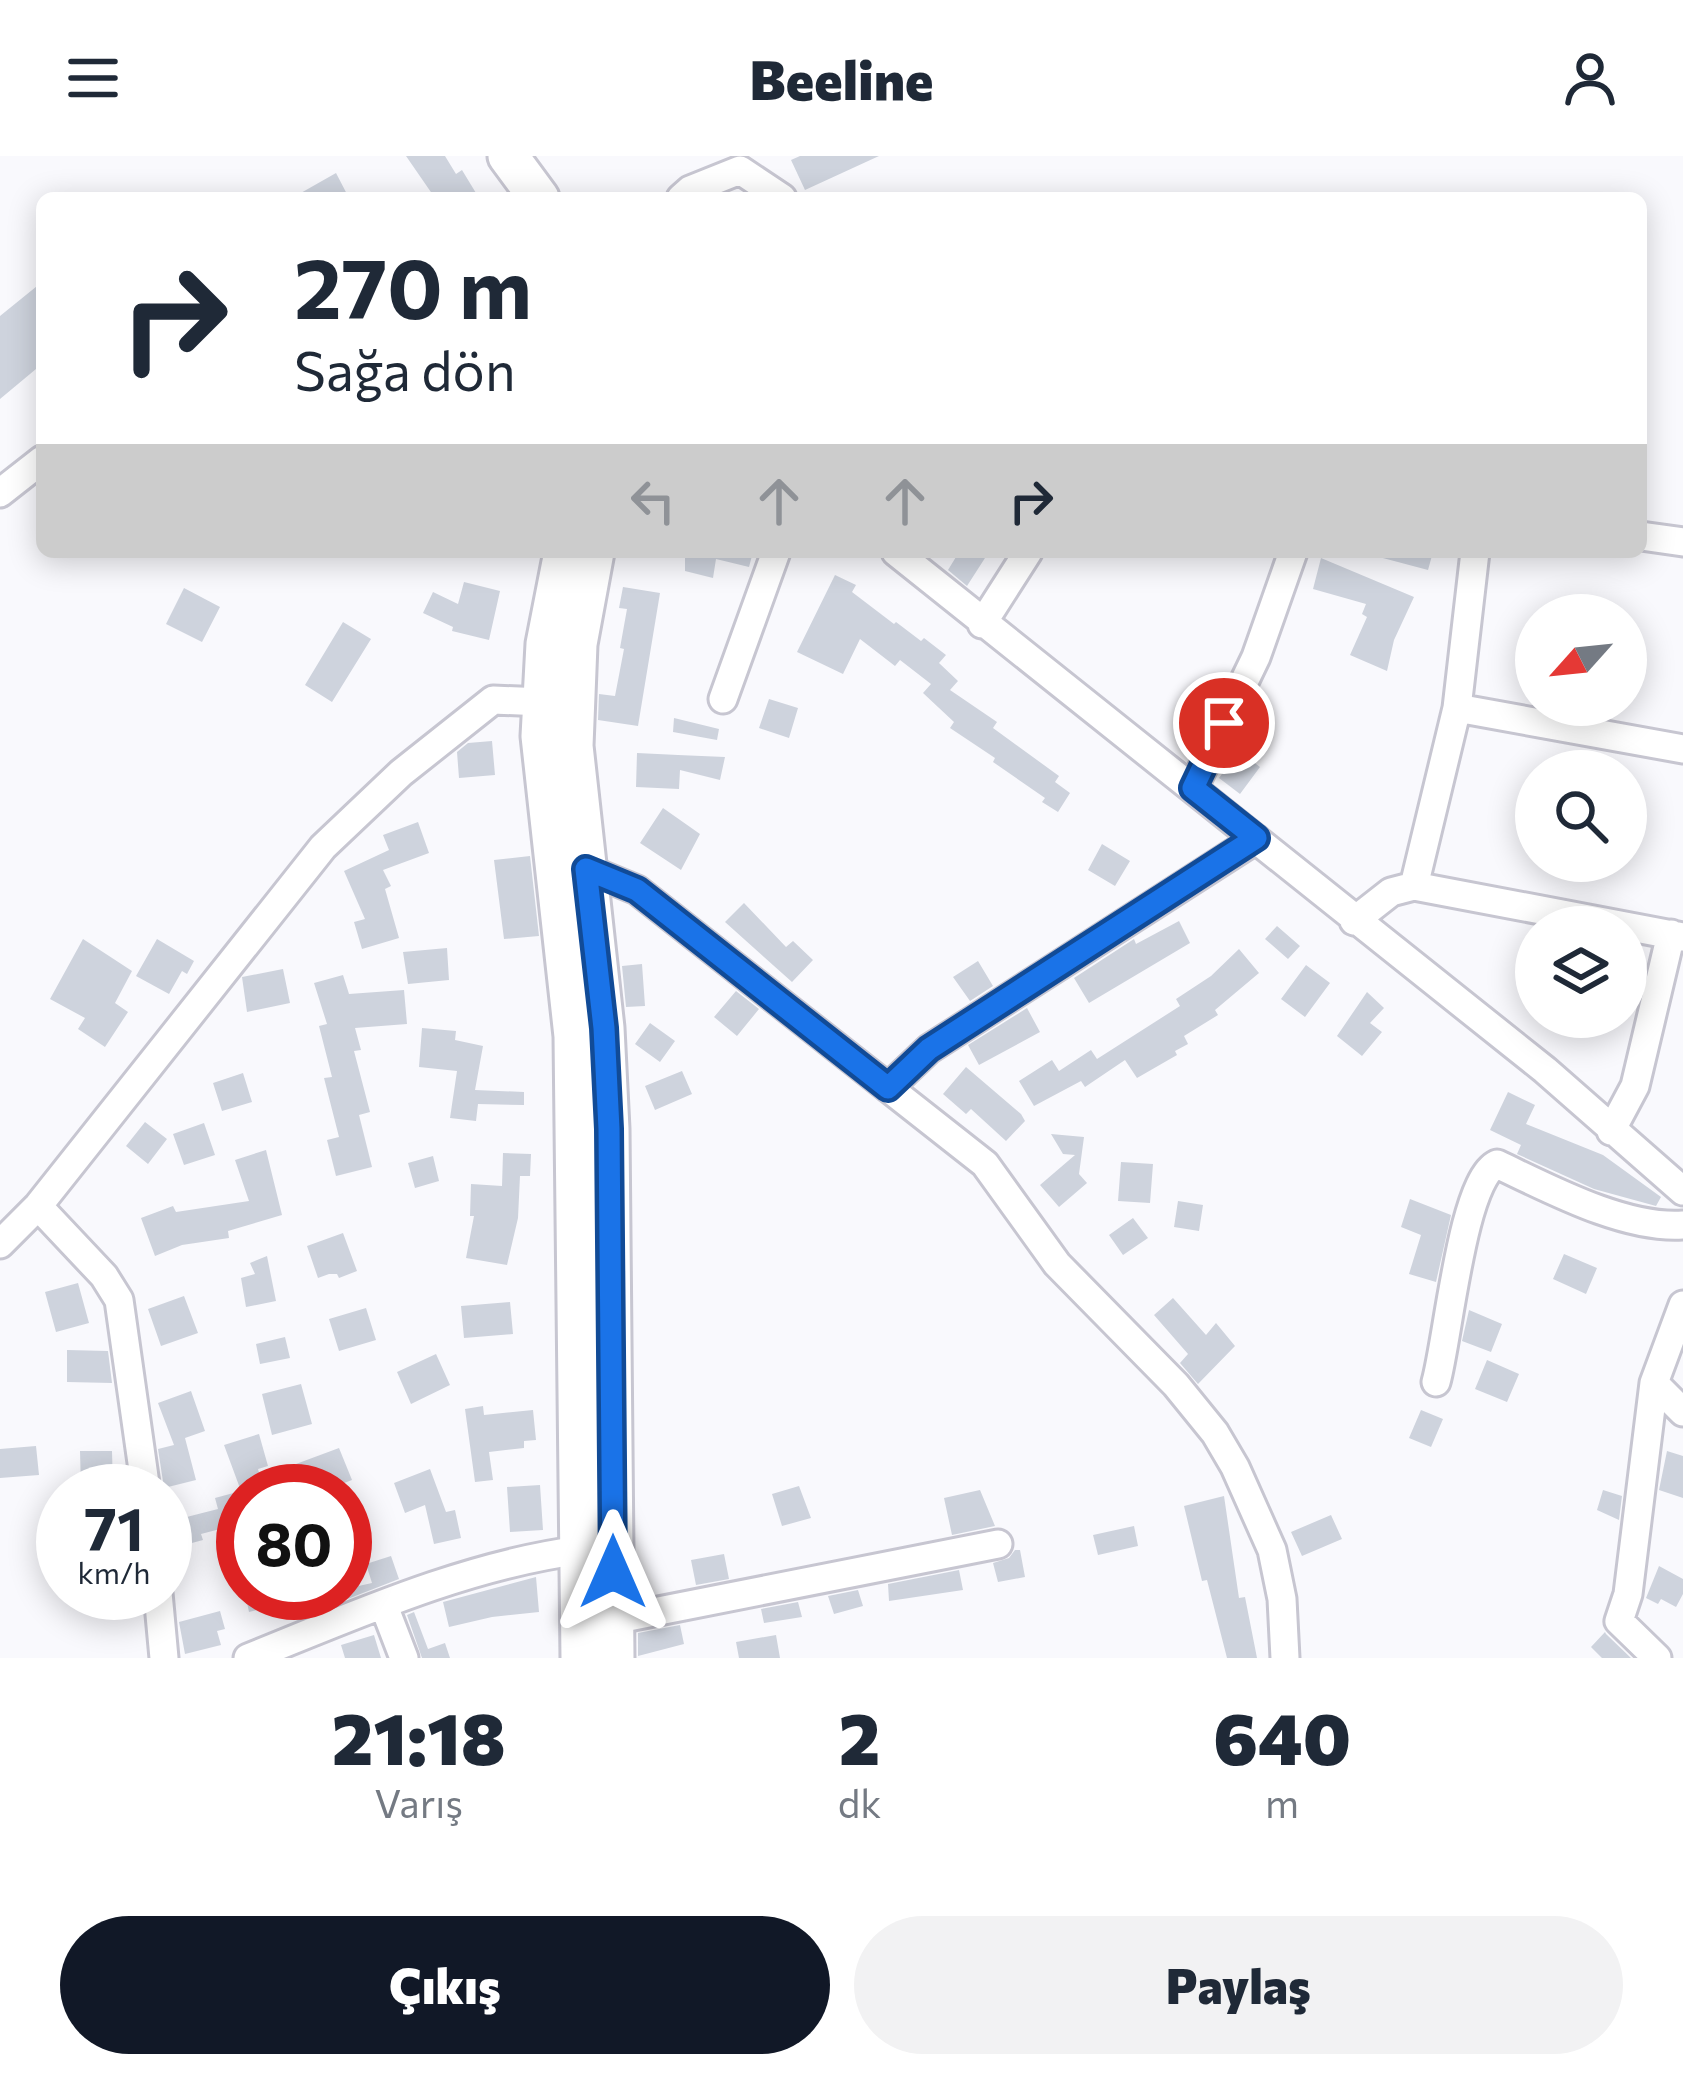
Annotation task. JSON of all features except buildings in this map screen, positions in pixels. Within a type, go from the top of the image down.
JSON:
[{"type":"highway","points":[[480,156],[506,192]]},
{"type":"highway","points":[[508,156],[535,192]]},
{"type":"highway","points":[[563,558],[547,644],[542,764],[574,1036],[581,1658]]},
{"type":"highway","points":[[593,558],[577,644],[575,779],[604,1028],[609,1129],[614,1639]]},
{"type":"street","points":[[688,192],[740,170],[773,192]]},
{"type":"street","points":[[0,493],[36,465]]},
{"type":"street","points":[[1647,537],[1683,542]]},
{"type":"street","points":[[723,699],[774,558]]},
{"type":"street","points":[[903,558],[1545,1070],[1683,1191]]},
{"type":"street","points":[[982,623],[1024,558]]},
{"type":"street","points":[[1193,788],[1256,658],[1291,558]]},
{"type":"street","points":[[1414,886],[1457,708],[1473,558]]},
{"type":"street","points":[[0,1244],[38,1206],[323,847],[401,773],[493,700],[543,702]]},
{"type":"street","points":[[1457,708],[1683,748]]},
{"type":"street","points":[[888,1088],[929,1049],[1256,838]]},
{"type":"street","points":[[586,869],[637,890],[985,1164],[1057,1264],[1132,1338],[1215,1433],[1272,1550],[1282,1599],[1285,1658]]},
{"type":"street","points":[[1354,921],[1390,892],[1414,886],[1677,936],[1635,1086],[1610,1131]]},
{"type":"street","points":[[1436,1382],[1463,1236],[1487,1169],[1497,1165],[1564,1196],[1655,1225],[1683,1225]]},
{"type":"street","points":[[38,1206],[104,1276],[119,1300],[142,1464]]},
{"type":"street","points":[[1657,1658],[1619,1622],[1628,1594],[1654,1383],[1683,1305]]},
{"type":"street","points":[[1654,1383],[1683,1412]]},
{"type":"street","points":[[614,1639],[998,1544]]},
{"type":"street","points":[[248,1658],[530,1557],[581,1550]]},
{"type":"street","points":[[384,1606],[404,1658]]},
{"type":"street","points":[[160,1620],[164,1658]]},
{"type":"route","points":[[613,1572],[609,1129],[604,1028],[586,869],[637,890],[888,1088],[929,1049],[1256,838],[1193,788],[1224,723]]}]
